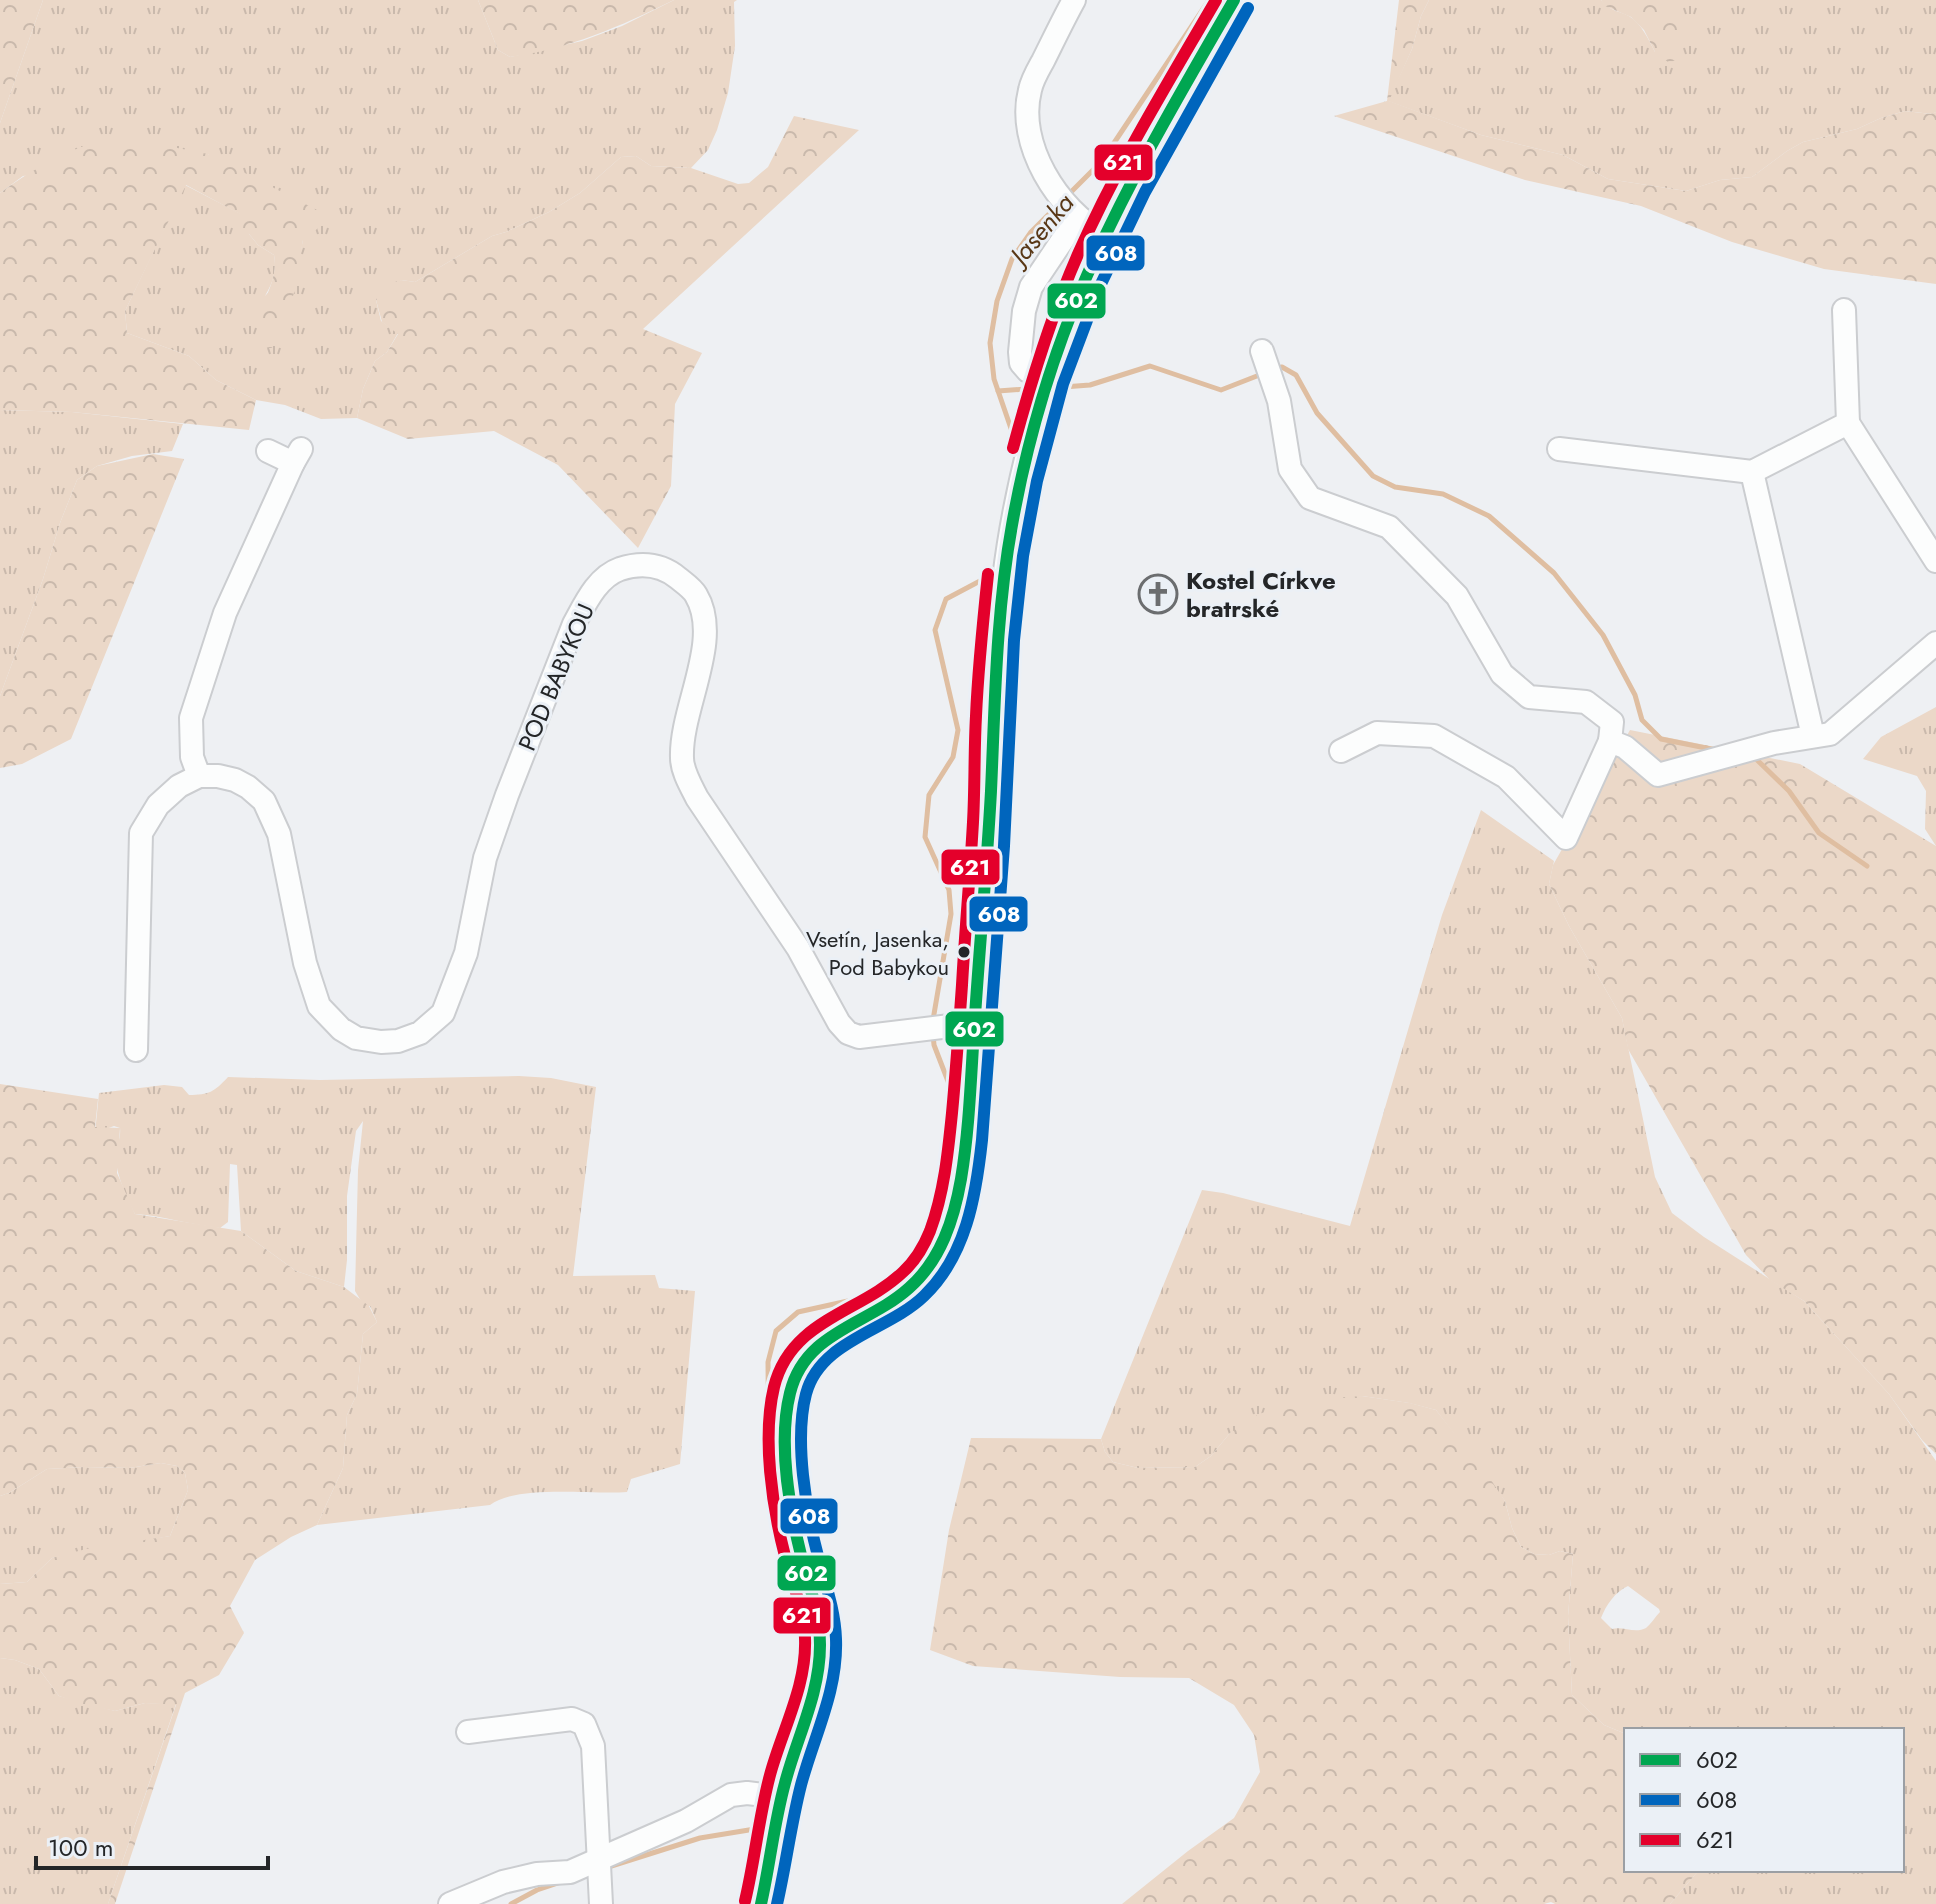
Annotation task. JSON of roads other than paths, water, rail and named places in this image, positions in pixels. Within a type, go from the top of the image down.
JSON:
[{"type":"street","points":[[1074,0],[1030,86],[1026,109],[1042,171],[1055,192],[1078,217],[1104,235]]},
{"type":"street","points":[[761,1904],[771,1796],[794,1752],[814,1695],[821,1651],[817,1613],[790,1496],[787,1440],[789,1394],[799,1366],[813,1350],[833,1334],[903,1294],[923,1275],[938,1252],[950,1222],[960,1183],[967,1125],[989,824],[992,718],[1004,576],[1020,485],[1046,386],[1104,235],[1161,126],[1234,0]]},
{"type":"street","points":[[1046,386],[1021,363],[1024,311],[1031,287],[1078,217]]},
{"type":"street","points":[[1844,310],[1848,423],[1936,561]]},
{"type":"street","points":[[1262,351],[1279,401],[1290,469],[1310,498],[1389,527],[1457,596],[1502,674],[1529,697],[1586,702],[1612,722],[1610,741],[1566,838],[1506,777],[1434,736],[1377,733],[1341,751]]},
{"type":"street","points":[[1559,449],[1752,472],[1848,423]]},
{"type":"street","points":[[136,1050],[141,833],[158,805],[179,786],[199,776],[192,757],[191,718],[225,613],[297,456],[268,451]]},
{"type":"street","points":[[1752,472],[1813,736]]},
{"type":"street","name":"POD BABYKOU","points":[[199,776],[235,780],[264,801],[279,834],[305,963],[319,1006],[341,1029],[356,1038],[398,1041],[420,1033],[443,1013],[466,953],[485,858],[574,624],[603,579],[617,570],[650,564],[666,568],[695,592],[703,612],[706,633],[681,760],[697,798],[798,948],[843,1028],[859,1037],[975,1025]]},
{"type":"street","points":[[1610,741],[1625,747],[1658,775],[1774,743],[1830,734],[1936,643]]},
{"type":"street","points":[[468,1732],[572,1719],[584,1724],[593,1746],[599,1880]]},
{"type":"street","points":[[450,1904],[503,1882],[537,1874],[570,1872],[599,1880],[686,1821],[731,1795],[771,1796]]},
{"type":"waterway","name":"Jasenka","points":[[1066,197],[1102,161],[1209,0]]},
{"type":"waterway","name":"Jasenka","points":[[1017,446],[994,379],[990,343],[997,301],[1012,259],[1031,232],[1059,204]]},
{"type":"waterway","points":[[1050,388],[1090,385],[1150,366],[1221,390],[1262,374]]},
{"type":"waterway","points":[[1275,369],[1282,367],[1296,375],[1317,413],[1373,476],[1395,487],[1443,494],[1489,516],[1554,573],[1603,635],[1635,695],[1642,720],[1661,739],[1716,750]]},
{"type":"waterway","points":[[998,391],[1040,388]]},
{"type":"waterway","name":"Jasenka","points":[[933,1020],[951,914],[949,890],[925,837],[929,795],[953,757],[958,730],[935,630],[946,599],[997,572]]},
{"type":"waterway","points":[[1754,757],[1789,791],[1819,833],[1867,866]]},
{"type":"waterway","name":"Jasenka","points":[[769,1790],[808,1661],[808,1640],[769,1488],[768,1362],[776,1331],[798,1312],[866,1297],[898,1276],[919,1254],[941,1205],[951,1116],[951,1089],[934,1045],[933,1034]]},
{"type":"waterway","name":"Jasenka","points":[[745,1904],[766,1803]]},
{"type":"waterway","points":[[605,1868],[700,1838],[761,1828]]},
{"type":"waterway","points":[[511,1904],[561,1882]]},
{"type":"place","name":"Kostel Církve bratrské","points":[[1158,594]]},
{"type":"place","name":"Vsetín, Jasenka, Pod Babykou","points":[[964,952]]}]
